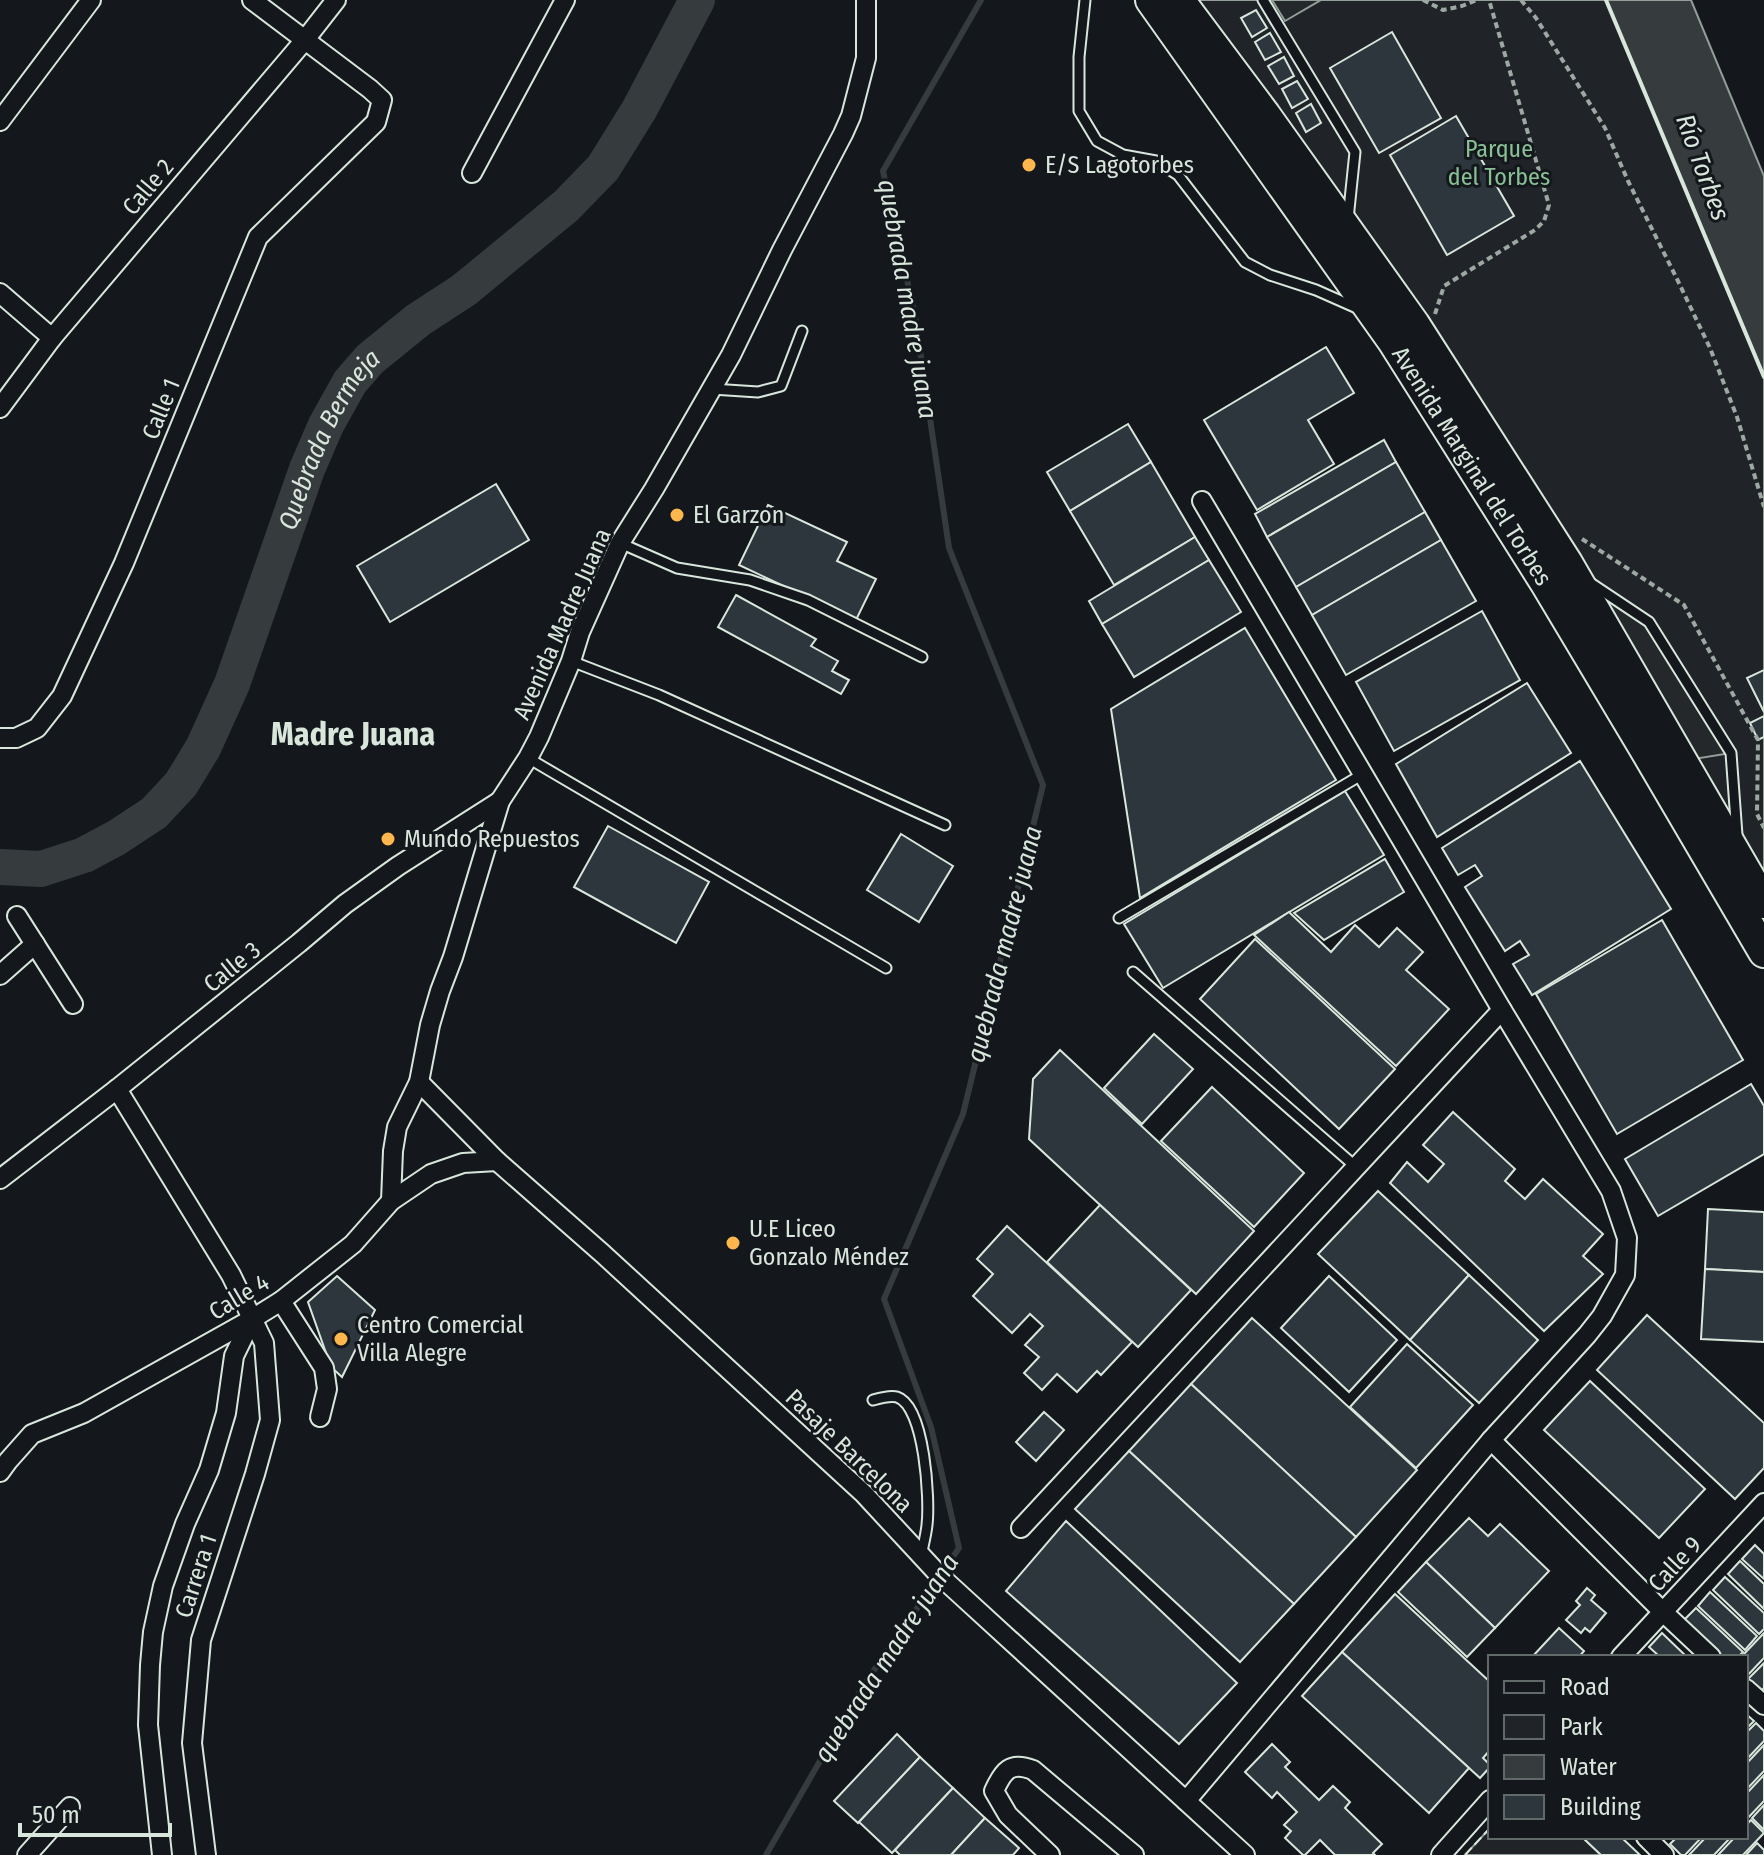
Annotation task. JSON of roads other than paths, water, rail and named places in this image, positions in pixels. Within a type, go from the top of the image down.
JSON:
[{"type":"highway","name":"Avenida Marginal del Torbes","points":[[1151,0],[1393,341],[1547,585],[1764,952]]},
{"type":"highway","name":"Avenida Marginal del Torbes","points":[[1179,0],[1347,229],[1574,550],[1739,862],[1764,903]]},
{"type":"street","points":[[0,121],[91,0]]},
{"type":"street","points":[[252,0],[304,41]]},
{"type":"street","name":"Calle 2","points":[[0,408],[52,338],[336,0]]},
{"type":"street","points":[[472,173],[565,0]]},
{"type":"street","name":"Avenida Madre Juana","points":[[391,1201],[397,1127],[419,1082],[430,1025],[500,801],[528,758],[620,543],[712,389],[851,116],[866,58],[866,0]]},
{"type":"street","name":"Calle 1","points":[[0,738],[16,738],[37,728],[62,696],[124,563],[258,237],[376,122],[382,100],[304,41]]},
{"type":"street","points":[[0,293],[52,338]]},
{"type":"street","points":[[1186,1801],[1491,1440],[1602,1316],[1625,1275],[1627,1238],[1611,1191],[1202,501]]},
{"type":"street","name":"Calle 3","points":[[0,1179],[117,1089],[345,904],[500,801]]},
{"type":"street","points":[[17,916],[73,1004]]},
{"type":"street","points":[[0,975],[35,944]]},
{"type":"street","points":[[1021,1528],[1502,1010]]},
{"type":"street","name":"Pasaje Barcelona","points":[[419,1082],[497,1161],[864,1494],[972,1606],[1245,1855]]},
{"type":"street","name":"Carrera 1","points":[[117,1089],[231,1275],[264,1343],[270,1420],[201,1640],[192,1743],[206,1855]]},
{"type":"street","name":"Calle 4","points":[[0,1472],[32,1434],[84,1413],[281,1301],[353,1244],[391,1201],[431,1174],[463,1163],[497,1161]]},
{"type":"street","points":[[281,1301],[324,1368],[327,1389],[320,1417]]},
{"type":"street","points":[[162,1855],[148,1725],[153,1632],[163,1586],[185,1524],[209,1470],[226,1413],[234,1356],[252,1319]]},
{"type":"street","points":[[1491,1440],[1709,1655]]},
{"type":"street","name":"Calle 9","points":[[1623,1655],[1764,1503]]},
{"type":"street","points":[[1748,1691],[1764,1705]]},
{"type":"street","points":[[1050,1855],[1008,1815],[994,1791],[1002,1774],[1013,1767],[1023,1766],[1033,1770],[1134,1855]]},
{"type":"street","points":[[1441,1855],[1488,1802]]},
{"type":"street","points":[[27,1855],[70,1807]]},
{"type":"street","points":[[1648,1839],[1664,1855]]},
{"type":"lane","points":[[1085,0],[1079,57],[1079,111],[1097,141],[1123,155],[1156,161],[1178,175],[1245,262],[1376,317]]},
{"type":"lane","points":[[1263,0],[1355,152],[1347,229]]},
{"type":"lane","points":[[712,389],[758,392],[781,386],[802,331]]},
{"type":"lane","points":[[620,543],[677,568],[750,580],[808,600],[922,657]]},
{"type":"lane","points":[[1574,550],[1595,587],[1649,622],[1731,753],[1739,862]]},
{"type":"lane","points":[[571,661],[659,695],[945,825]]},
{"type":"lane","points":[[528,758],[886,968]]},
{"type":"lane","points":[[1119,918],[1363,774]]},
{"type":"lane","points":[[1133,972],[1356,1167]]},
{"type":"lane","points":[[873,1400],[894,1395],[904,1401],[917,1422],[927,1489],[928,1524],[921,1556]]},
{"type":"water","name":"Río Torbes","points":[[1606,0],[1691,0],[1764,176],[1764,377]]},
{"type":"waterway","name":"Quebrada Bermeja","points":[[0,867],[41,869],[84,855],[154,813],[181,784],[203,748],[232,684],[307,469],[326,425],[350,382],[370,359],[418,320],[464,290],[566,206],[603,168],[639,110],[697,0]]},
{"type":"waterway","name":"quebrada madre juana","points":[[766,1855],[863,1686],[959,1548],[931,1427],[884,1299],[963,1114],[1043,785],[949,548],[915,316],[883,171],[981,0]]},
{"type":"place","name":"E/S Lagotorbes","points":[[1029,165]]},
{"type":"place","name":"El Garzon","points":[[677,515]]},
{"type":"place","name":"Mundo Repuestos","points":[[388,839]]},
{"type":"place","name":"U.E Liceo Gonzalo Méndez","points":[[733,1243]]},
{"type":"place","name":"Centro Comercial Villa Alegre","points":[[341,1339]]},
{"type":"district","name":"Madre Juana","points":[[353,734]]},
{"type":"park label","name":"Parque del Torbes","points":[[1499,163]]}]
